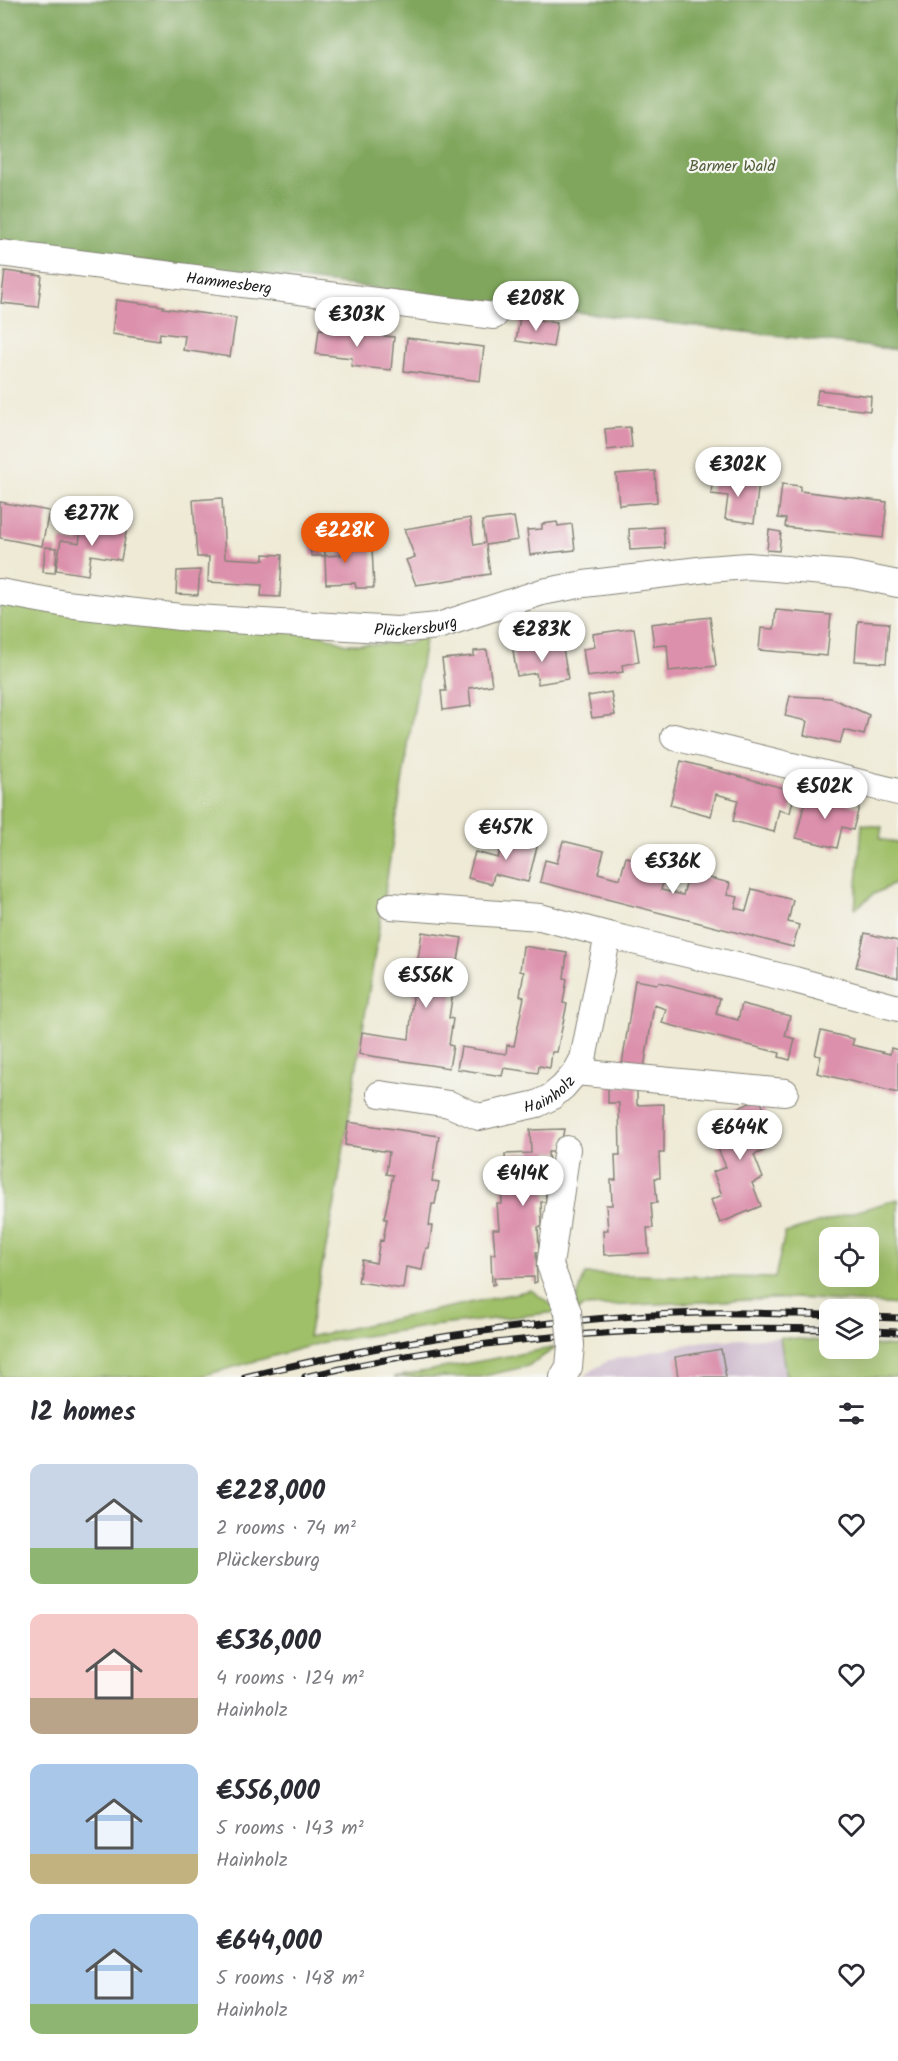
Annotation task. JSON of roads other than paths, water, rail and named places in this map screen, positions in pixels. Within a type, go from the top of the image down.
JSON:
[{"type":"street","name":"Hammesberg","points":[[0,253],[494,316]]},
{"type":"street","name":"Plückersburg","points":[[0,592],[66,604],[180,616],[397,630],[438,626],[542,592],[584,584],[707,569],[748,566],[793,569],[849,574],[898,584]]},
{"type":"street","points":[[674,736],[898,792]]},
{"type":"street","points":[[391,906],[540,917],[898,1008]]},
{"type":"street","name":"Hainholz","points":[[380,1094],[449,1104],[479,1117],[537,1104],[561,1090],[576,1072],[583,1059],[608,935]]},
{"type":"street","points":[[576,1072],[785,1092]]},
{"type":"street","points":[[563,1377],[569,1367],[571,1345],[568,1312],[549,1265],[567,1149]]},
{"type":"railway","points":[[245,1377],[357,1352],[527,1326],[698,1313],[819,1315]]},
{"type":"railway","points":[[879,1317],[898,1318]]},
{"type":"railway","points":[[305,1377],[435,1351],[500,1342],[632,1331],[819,1329]]},
{"type":"railway","points":[[879,1331],[898,1332]]},
{"type":"park label","name":"Barmer Wald","points":[[732,165]]}]
